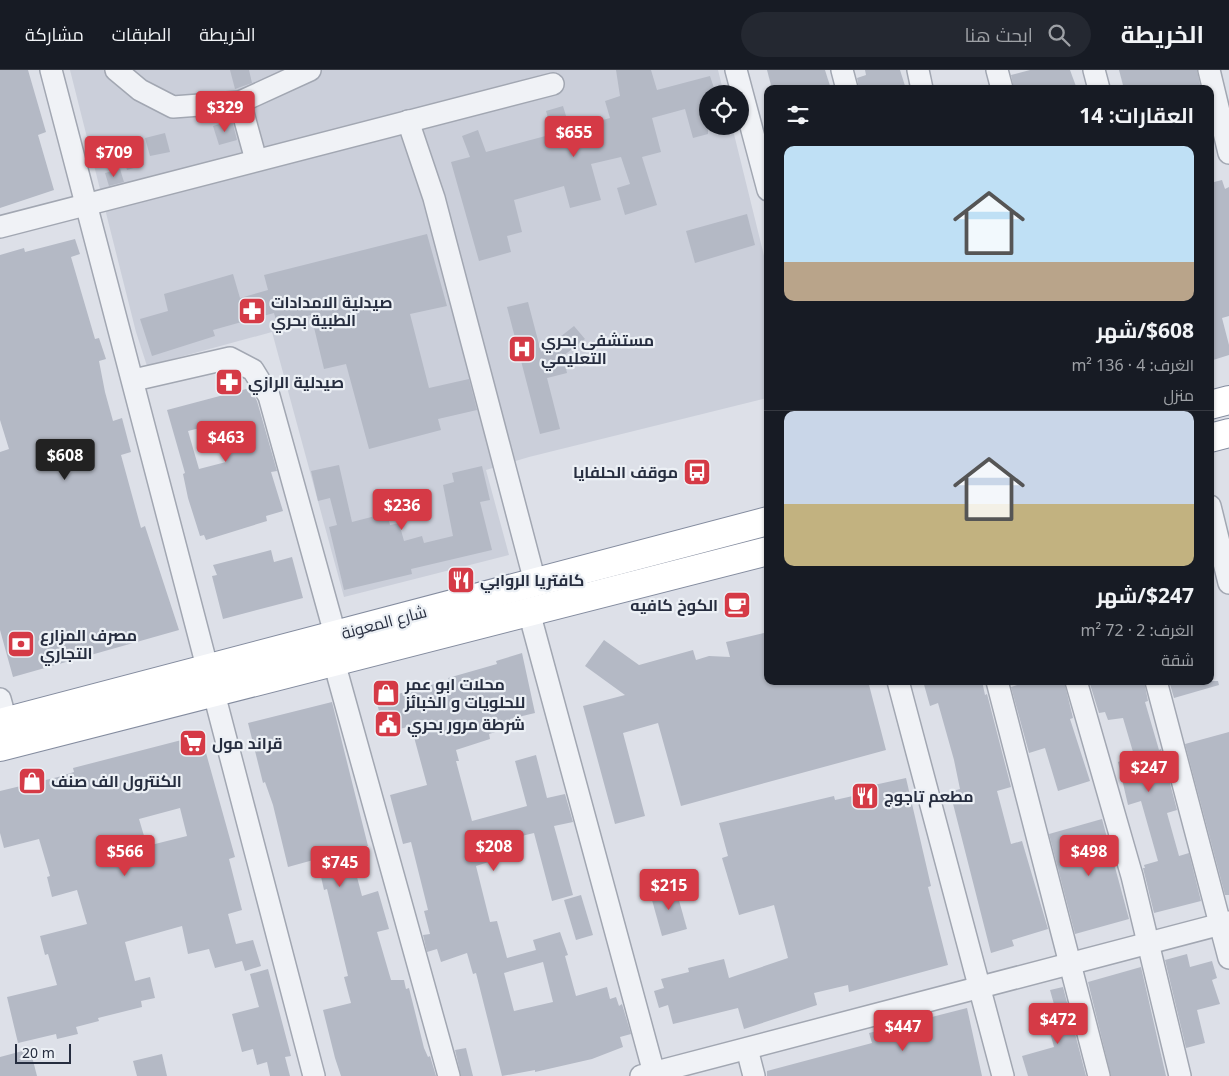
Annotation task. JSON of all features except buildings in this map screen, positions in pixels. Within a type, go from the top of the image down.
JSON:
[{"type":"highway","points":[[1214,404],[1229,400]]},
{"type":"highway","points":[[1214,437],[1229,433]]},
{"type":"highway","name":"شارع المعونة","points":[[0,747],[210,680],[335,634],[764,522]]},
{"type":"highway","name":"شارع المعونة","points":[[2,714],[334,662],[764,552]]},
{"type":"street","points":[[52,70],[314,1076]]},
{"type":"street","points":[[116,70],[140,90],[173,107],[240,102],[310,70]]},
{"type":"street","points":[[736,70],[764,175]]},
{"type":"street","points":[[842,70],[846,85]]},
{"type":"street","points":[[918,70],[921,85]]},
{"type":"street","points":[[997,70],[1001,85]]},
{"type":"street","points":[[1094,70],[1098,85]]},
{"type":"street","points":[[1209,70],[1212,85]]},
{"type":"street","points":[[0,228],[553,84]]},
{"type":"street","points":[[1214,96],[1224,149]]},
{"type":"street","points":[[240,102],[256,160]]},
{"type":"street","points":[[408,121],[434,198],[535,582]]},
{"type":"street","points":[[134,380],[230,358],[253,370],[269,396],[335,634]]},
{"type":"street","points":[[1214,522],[1229,583]]},
{"type":"street","points":[[529,612],[648,1074],[1225,924]]},
{"type":"street","points":[[334,662],[449,1076]]},
{"type":"street","points":[[899,685],[1003,1076]]},
{"type":"street","points":[[998,685],[1099,1076]]},
{"type":"street","points":[[1077,685],[1132,876],[1180,1076]]},
{"type":"street","points":[[1157,685],[1225,924],[1229,958]]},
{"type":"street","points":[[747,1049],[754,1076]]},
{"type":"shaded area","name":"مستشفى بحري التعليمي","points":[[70,70],[718,70],[722,85],[699,85],[699,135],[734,135],[764,256],[764,399],[529,457],[486,470],[509,555],[344,597],[272,332],[147,366],[136,332]]},
{"type":"place","name":"صيدلية الامدادات الطبية بحري","points":[[252,311]]},
{"type":"place","name":"مستشفى بحري التعليمي","points":[[522,349]]},
{"type":"place","name":"صيدلية الرازي","points":[[229,382]]},
{"type":"place","name":"موقف الحلفايا","points":[[697,472]]},
{"type":"place","name":"كافتريا الروابي","points":[[461,580]]},
{"type":"place","name":"الكوخ كافيه","points":[[737,605]]},
{"type":"place","name":"مصرف المزارع التجاري","points":[[21,644]]},
{"type":"place","name":"محلات ابو عمر للحلويات و الخبائز","points":[[386,693]]},
{"type":"place","name":"شرطة مرور بحري","points":[[388,724]]},
{"type":"place","name":"قراند مول","points":[[193,743]]},
{"type":"place","name":"الكنترول الف صنف","points":[[32,781]]},
{"type":"place","name":"مطعم تاجوج","points":[[865,796]]}]
